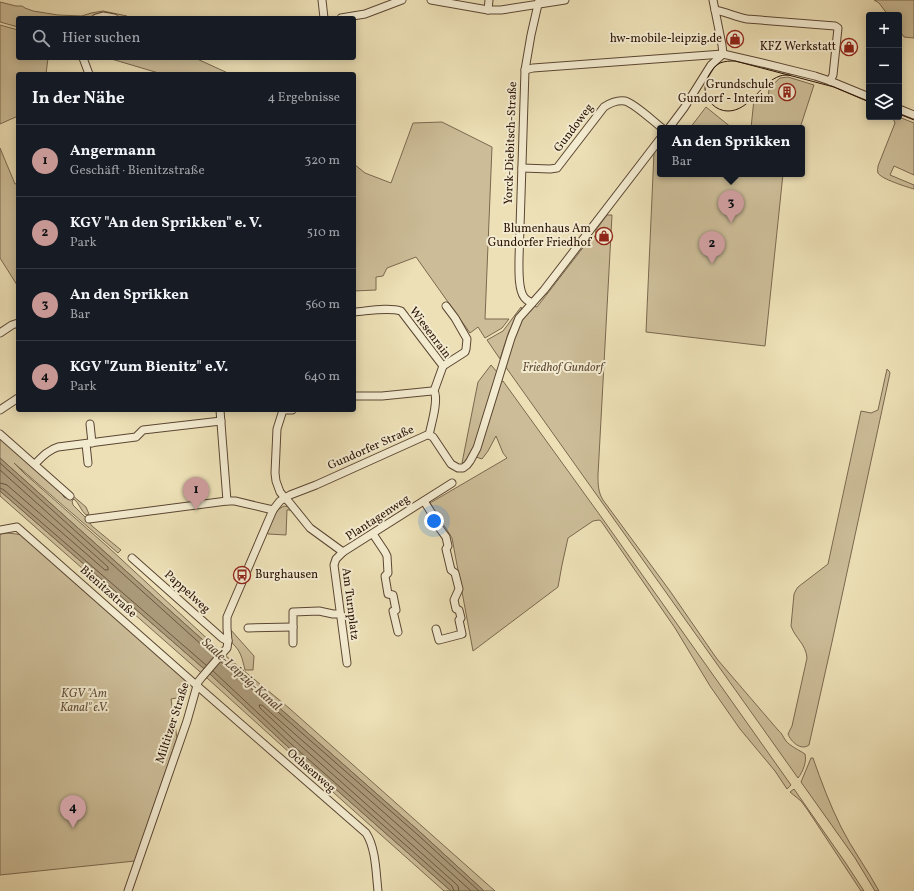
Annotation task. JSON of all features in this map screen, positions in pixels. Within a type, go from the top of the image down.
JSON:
[{"type":"street","points":[[322,0],[324,16]]},
{"type":"street","points":[[353,16],[365,14],[402,0]]},
{"type":"street","points":[[431,0],[488,10],[501,10],[538,2],[565,0]]},
{"type":"street","points":[[488,10],[489,0]]},
{"type":"street","points":[[713,0],[723,54]]},
{"type":"street","name":"Yorck-Diebitsch-Straße","points":[[532,303],[525,298],[523,294],[519,272],[525,70],[538,2]]},
{"type":"street","points":[[716,10],[747,20],[835,26],[838,28],[833,75],[830,81]]},
{"type":"street","points":[[671,125],[688,102],[711,65],[723,54]]},
{"type":"street","points":[[525,70],[532,68],[723,54],[815,76],[866,96]]},
{"type":"street","points":[[84,60],[88,72]]},
{"type":"street","name":"Gundoweg","points":[[522,168],[557,168],[604,107],[615,102],[622,101],[630,103],[658,125]]},
{"type":"street","points":[[902,110],[914,115]]},
{"type":"street","points":[[532,303],[548,285],[657,143]]},
{"type":"street","name":"Gundorfer Straße","points":[[274,507],[285,498],[424,436],[429,435],[433,437],[451,464],[458,468],[467,465],[477,448],[502,365],[519,318],[532,303]]},
{"type":"street","points":[[443,366],[465,352],[467,338],[446,306]]},
{"type":"street","name":"Wiesenrain","points":[[356,312],[390,309],[401,311],[443,366],[434,391],[437,399],[429,435]]},
{"type":"street","points":[[0,333],[16,324]]},
{"type":"street","points":[[356,396],[382,396],[434,391]]},
{"type":"street","points":[[0,410],[16,399]]},
{"type":"street","points":[[220,412],[228,500]]},
{"type":"street","name":"Plantagenweg","points":[[282,412],[277,429],[275,477],[280,492],[310,528],[343,552],[452,484]]},
{"type":"street","points":[[35,464],[47,452],[54,449],[136,437],[143,430],[221,420]]},
{"type":"street","points":[[88,463],[90,424]]},
{"type":"street","points":[[0,434],[70,496]]},
{"type":"street","points":[[89,519],[228,500],[274,507]]},
{"type":"street","points":[[424,501],[434,517],[435,522],[446,537],[448,546],[446,549],[451,570],[455,573],[459,589],[454,600],[456,609],[459,610],[461,618],[459,620],[462,634],[438,640],[436,629]]},
{"type":"street","name":"Miltitzer Straße","points":[[128,891],[187,721],[197,686],[202,677],[227,648],[227,617],[274,507]]},
{"type":"street","name":"Bienitzstraße","points":[[0,530],[18,527],[197,686]]},
{"type":"street","points":[[373,534],[387,556],[388,573],[385,576],[388,594],[393,595],[396,610],[393,611],[398,632]]},
{"type":"street","name":"Am Turnplatz","points":[[343,552],[336,558],[334,565],[347,663]]},
{"type":"street","name":"Pappelweg","points":[[132,558],[222,638],[228,641]]},
{"type":"street","points":[[293,643],[293,612],[319,611],[340,614]]},
{"type":"street","points":[[248,628],[292,627]]},
{"type":"street","name":"Ochsenweg","points":[[197,686],[366,833],[372,848],[378,891]]},
{"type":"green space","points":[[874,0],[914,0],[914,38],[904,37],[902,34],[902,12],[886,12],[879,3]]},
{"type":"green space","points":[[0,2],[22,6],[33,11],[58,15],[82,16],[16,16],[16,26],[0,22]]},
{"type":"green space","points":[[103,11],[127,16],[110,16],[82,16]]},
{"type":"green space","points":[[0,25],[16,29],[16,60],[48,60],[46,72],[16,72],[16,117],[0,124]]},
{"type":"green space","points":[[115,60],[199,60],[226,72],[155,72]]},
{"type":"green space","points":[[788,77],[814,85],[801,125],[751,125],[754,99],[768,101],[769,88],[780,78]]},
{"type":"green space","points":[[706,107],[728,125],[692,125]]},
{"type":"green space","points":[[902,118],[914,123],[914,175],[894,166],[890,175],[914,185],[914,189],[900,185],[878,173],[878,166],[895,123],[894,120],[902,120]]},
{"type":"green space","points":[[442,122],[492,147],[485,319],[509,319],[502,328],[485,338],[478,327],[470,333],[416,257],[387,268],[383,276],[376,277],[376,290],[356,291],[356,166],[365,173],[391,183],[413,123]]},
{"type":"green space","points":[[0,148],[16,184],[16,283],[0,258]]},
{"type":"green space","points":[[657,148],[657,177],[783,177],[765,346],[646,332],[654,152]]},
{"type":"green space","name":"Friedhof Gundorf","points":[[607,215],[612,215],[598,475],[600,494],[717,659],[781,732],[786,741],[805,754],[804,766],[798,778],[505,366],[515,334],[522,319],[533,306],[537,307],[592,236],[595,237],[596,230]]},
{"type":"green space","points":[[521,307],[522,310],[509,331],[500,359],[487,340],[503,331]]},
{"type":"green space","points":[[491,365],[497,372],[476,442],[465,462],[462,463],[478,382]]},
{"type":"green space","points":[[887,369],[890,373],[832,642],[809,745],[803,747],[794,743],[788,734],[792,726],[807,658],[803,645],[791,626],[794,594],[798,587],[828,564],[861,411],[871,413],[878,410]]},
{"type":"green space","points":[[503,381],[791,785],[787,789],[775,771],[740,729],[710,686],[675,628],[599,520],[593,521],[568,538],[558,587],[473,651],[452,538],[430,503],[507,458],[503,453],[496,436],[482,459],[476,457],[481,447],[501,382]]},
{"type":"green space","points":[[0,436],[63,494],[65,498],[72,495],[86,507],[89,514],[86,515],[74,499],[72,501],[73,505],[92,526],[121,550],[118,553],[14,463],[25,474],[108,547],[226,656],[289,708],[495,891],[484,891],[420,832],[0,458]]},
{"type":"green space","points":[[0,491],[210,674],[287,746],[451,891],[444,891],[207,678],[0,496]]},
{"type":"green space","points":[[284,506],[289,507],[291,510],[287,510],[286,535],[268,534],[267,532],[277,510]]},
{"type":"green space","name":"KGV \"Am Kanal\" e.V.","points":[[8,533],[24,535],[187,682],[182,697],[171,699],[177,738],[135,861],[0,875],[0,534]]},
{"type":"green space","points":[[230,629],[254,656],[253,670],[245,670],[242,658],[232,643]]},
{"type":"green space","points":[[811,758],[813,758],[841,827],[879,891],[875,891],[855,858],[801,782]]},
{"type":"green space","points":[[794,789],[864,891],[861,891],[807,809],[801,801],[790,792]]},
{"type":"water","name":"Saale-Leipzig-Kanal","points":[[0,458],[420,832],[484,891],[451,891],[287,746],[210,674],[0,491]]},
{"type":"tram line","points":[[735,61],[788,75],[773,79],[749,102],[736,110],[724,111],[719,109],[707,98],[705,89],[706,82],[714,67],[722,62],[735,61]]},
{"type":"tram line","points":[[788,75],[834,87],[866,101]]},
{"type":"tram line","points":[[902,115],[914,120]]},
{"type":"place","name":"hw-mobile-leipzig.de","points":[[735,39]]},
{"type":"place","name":"KFZ Werkstatt","points":[[849,47]]},
{"type":"place","name":"Grundschule Gundorf - Interim","points":[[787,92]]},
{"type":"place","name":"An den Sprikken","points":[[731,223]]},
{"type":"place","name":"Blumenhaus Am Gundorfer Friedhof","points":[[604,236]]},
{"type":"place","name":"KGV \"An den Sprikken\" e. V.","points":[[712,264]]},
{"type":"place","name":"Angermann","points":[[196,510]]},
{"type":"place","name":"Burghausen","points":[[242,575]]},
{"type":"place","name":"KGV \"Zum Bienitz\" e.V.","points":[[73,828]]}]
